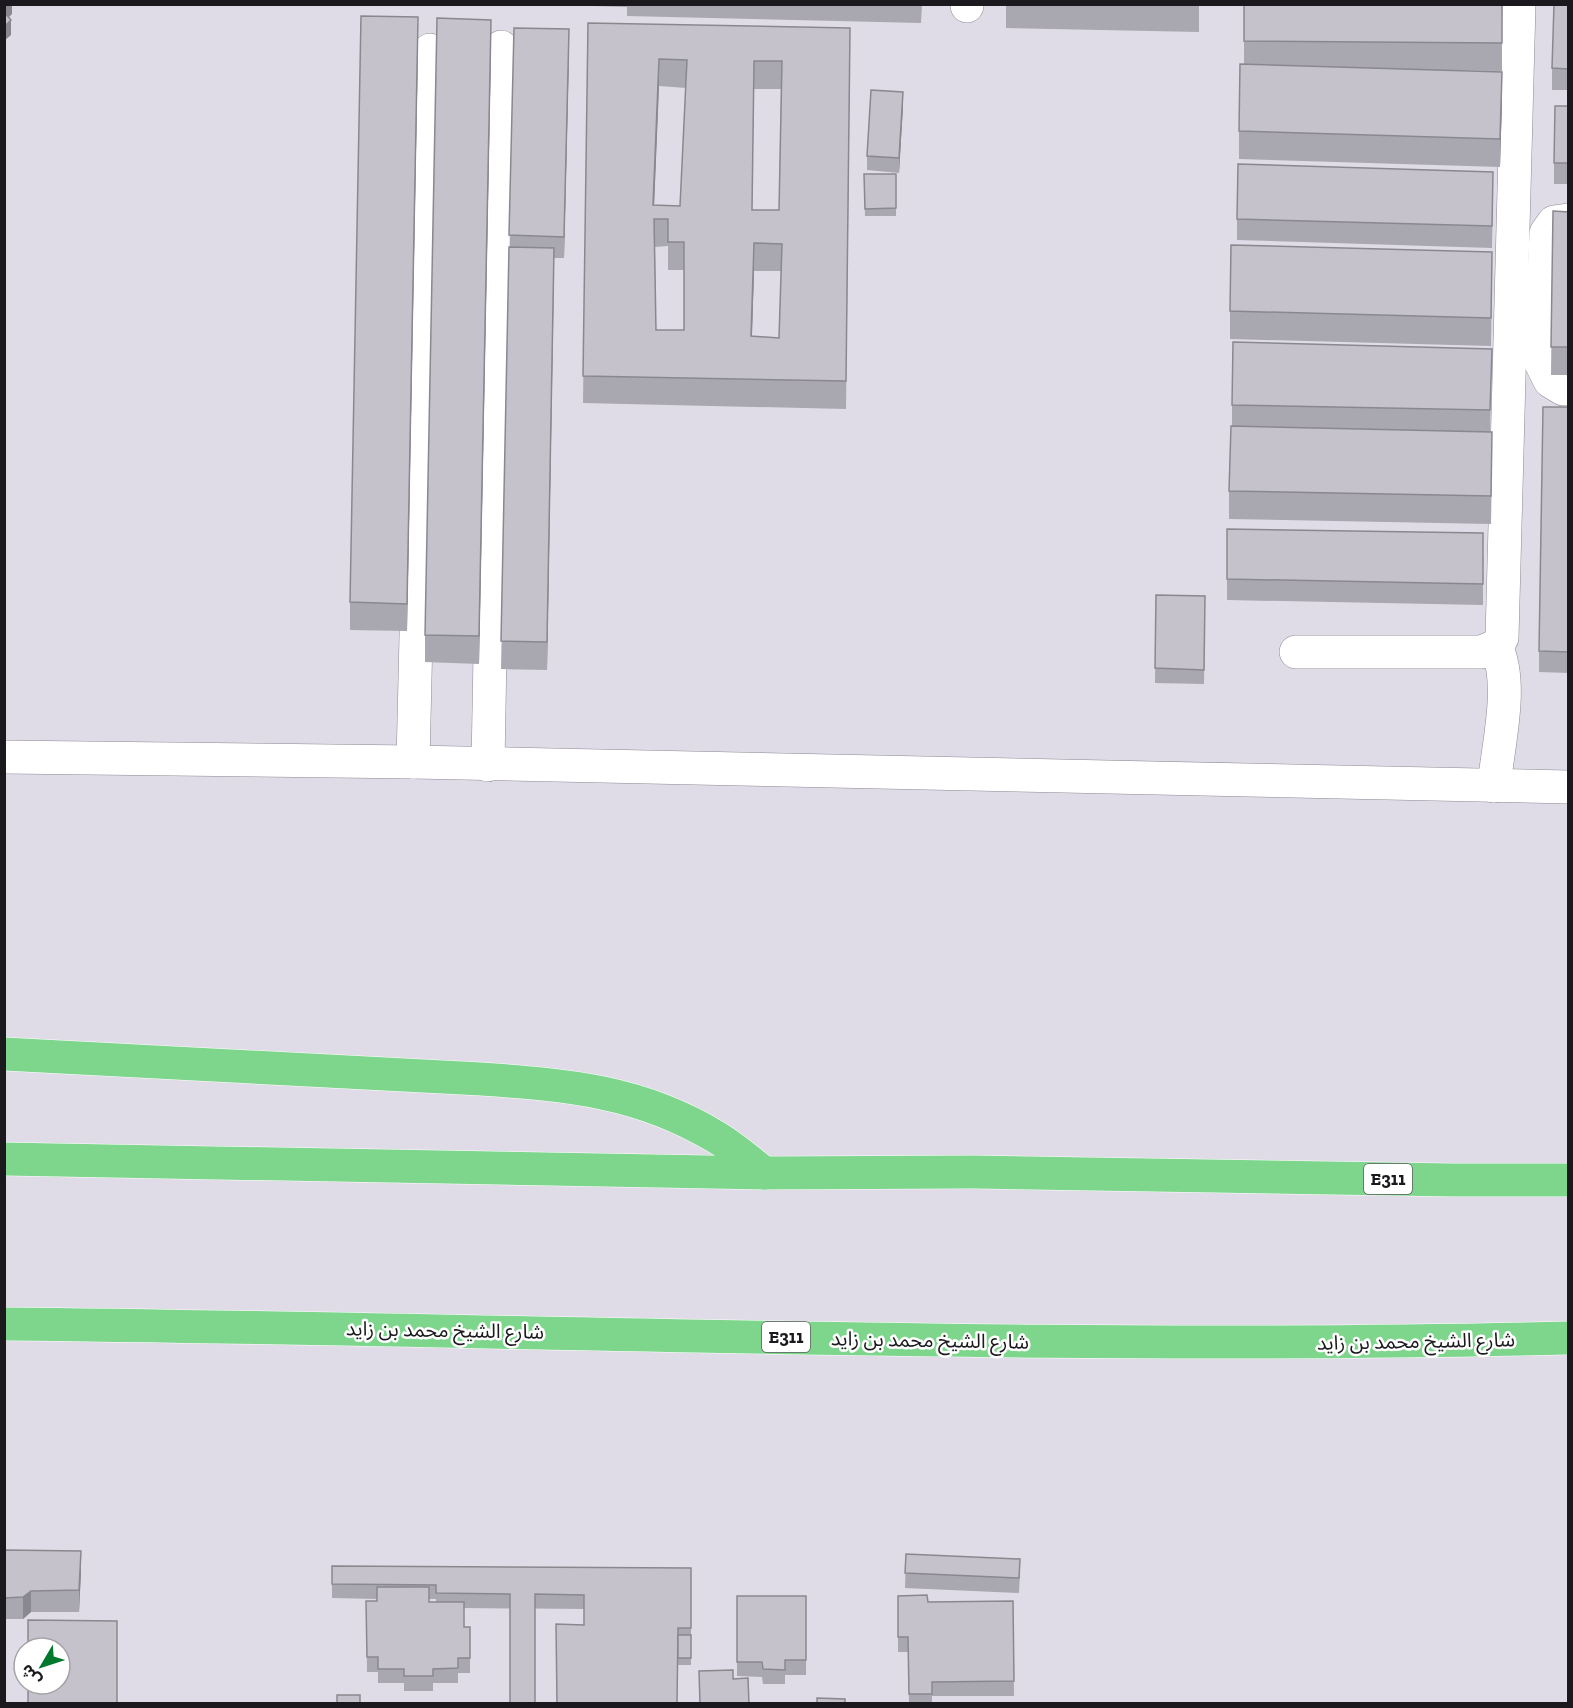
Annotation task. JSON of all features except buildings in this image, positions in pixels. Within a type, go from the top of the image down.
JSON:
[{"type":"highway","points":[[4,1054],[481,1079],[550,1084],[609,1092],[665,1110],[717,1138],[764,1173]]},
{"type":"highway","name":"E311","points":[[4,1159],[764,1173],[974,1172],[1569,1180]]},
{"type":"highway","name":"شارع الشيخ محمد بن زايد","points":[[4,1324],[1111,1343],[1388,1342],[1569,1338]]},
{"type":"street","points":[[1296,652],[1482,652],[1496,646],[1504,629],[1519,4]]},
{"type":"street","points":[[488,765],[501,47]]},
{"type":"street","points":[[413,762],[430,50]]},
{"type":"street","points":[[1569,220],[1554,222],[1546,233],[1540,361],[1550,381],[1563,389],[1569,389]]},
{"type":"street","points":[[1494,786],[1504,688],[1503,667],[1496,646]]},
{"type":"street","points":[[4,757],[413,762],[1569,788]]}]
